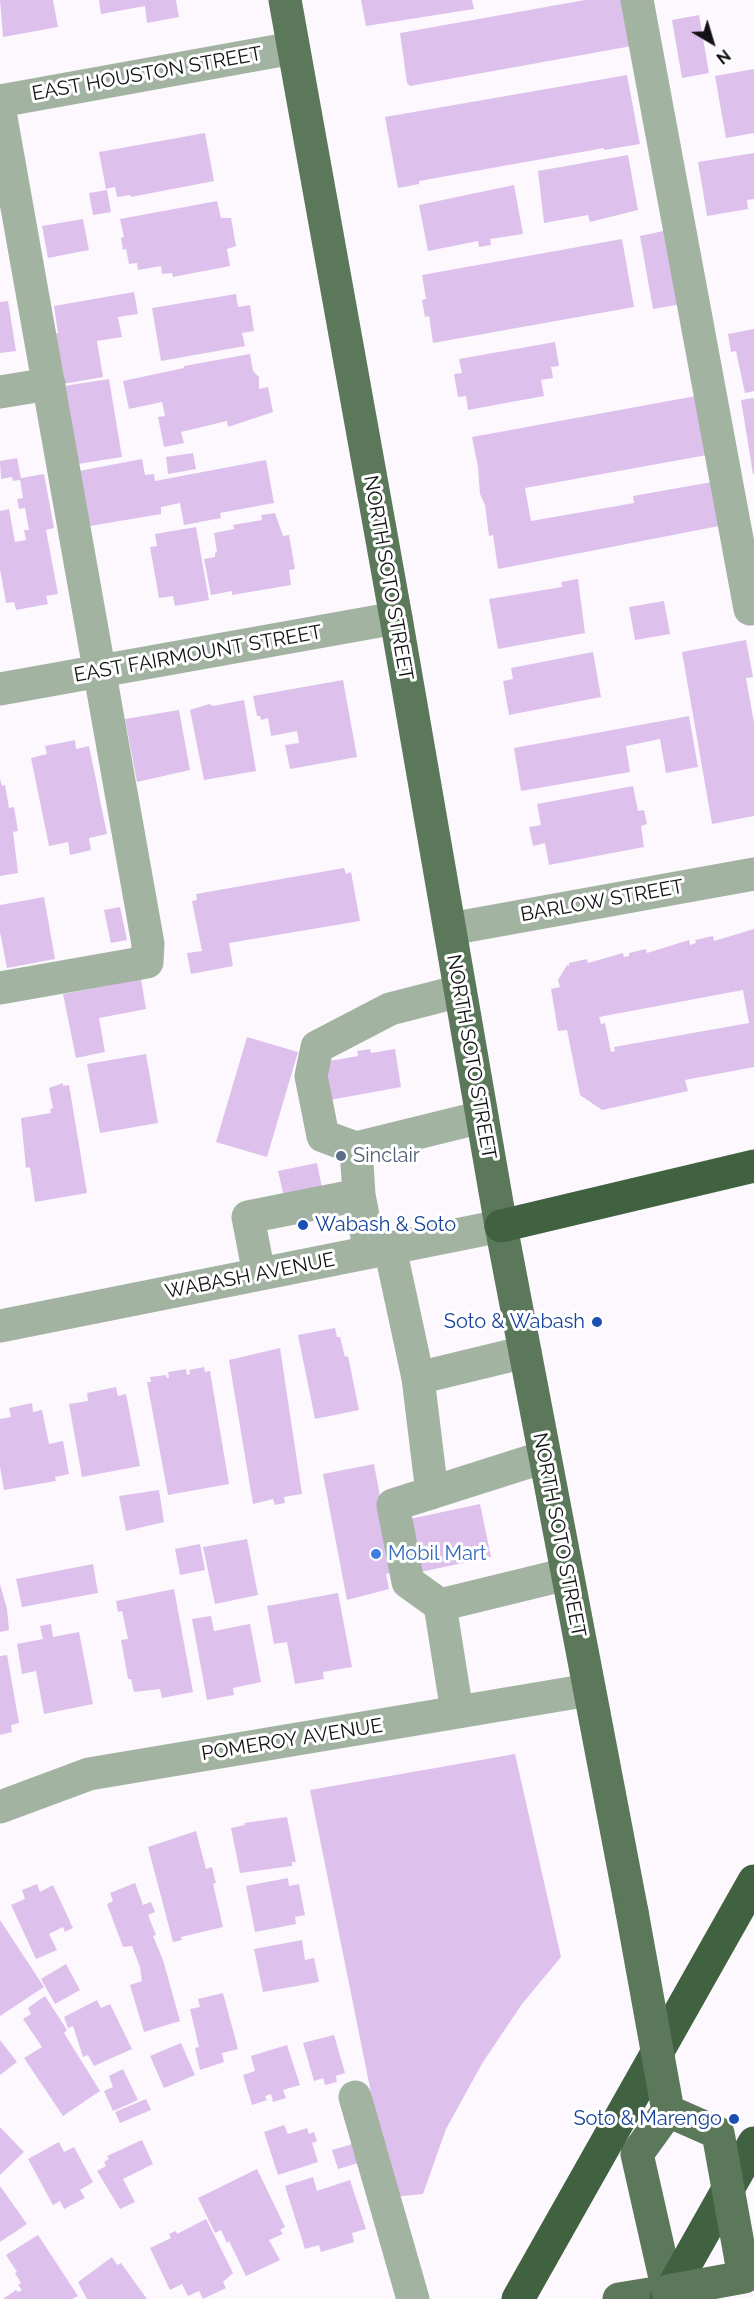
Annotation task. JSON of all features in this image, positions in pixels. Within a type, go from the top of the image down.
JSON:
[{"type":"highway","points":[[501,1226],[754,1166]]},
{"type":"highway","points":[[518,2299],[754,1881]]},
{"type":"highway","points":[[668,2296],[754,2143]]},
{"type":"main road","name":"NORTH SOTO STREET","points":[[285,0],[396,618],[501,1226],[633,1912],[668,2111]]},
{"type":"main road","points":[[620,2299],[668,2296],[749,2284],[718,2133],[668,2111],[637,2154],[668,2296]]},
{"type":"street","points":[[637,0],[750,609]]},
{"type":"street","name":"EAST HOUSTON STREET","points":[[0,101],[294,48]]},
{"type":"street","points":[[0,112],[148,944],[147,962],[0,988]]},
{"type":"street","points":[[0,392],[49,384]]},
{"type":"street","name":"EAST FAIRMOUNT STREET","points":[[0,689],[396,618]]},
{"type":"street","name":"BARLOW STREET","points":[[450,929],[754,874]]},
{"type":"street","points":[[460,991],[390,1009],[317,1047],[311,1076],[322,1136],[356,1148],[482,1117]]},
{"type":"street","points":[[356,1148],[359,1195],[380,1250],[418,1378],[432,1493]]},
{"type":"street","points":[[259,1274],[248,1217],[359,1195]]},
{"type":"street","name":"WABASH AVENUE","points":[[0,1326],[501,1226]]},
{"type":"street","points":[[418,1378],[525,1352]]},
{"type":"street","points":[[457,1712],[440,1605],[408,1582],[393,1505],[544,1456]]},
{"type":"street","points":[[440,1605],[567,1574]]},
{"type":"street","name":"POMEROY AVENUE","points":[[0,1807],[89,1774],[589,1690]]},
{"type":"street","points":[[355,2097],[413,2299]]},
{"type":"building","points":[[0,0],[53,0],[58,27],[3,37]]},
{"type":"building","points":[[99,0],[176,0],[179,17],[147,23],[145,6],[101,14]]},
{"type":"building","points":[[361,0],[472,0],[474,9],[366,26]]},
{"type":"building","points":[[585,0],[624,0],[632,46],[410,86],[407,83],[400,33]]},
{"type":"building","points":[[699,15],[709,73],[682,78],[672,20]]},
{"type":"building","points":[[754,69],[754,133],[726,138],[715,76]]},
{"type":"building","points":[[627,75],[640,144],[604,150],[604,148],[419,181],[419,184],[398,188],[385,117]]},
{"type":"building","points":[[205,133],[214,181],[131,197],[130,195],[117,197],[115,187],[106,189],[99,152]]},
{"type":"building","points":[[754,153],[754,199],[747,200],[748,209],[707,216],[698,162]]},
{"type":"building","points":[[628,155],[638,210],[590,222],[588,215],[544,223],[538,171]]},
{"type":"building","points":[[514,185],[523,234],[490,239],[491,245],[479,247],[478,241],[428,251],[419,205]]},
{"type":"building","points":[[107,190],[111,212],[93,215],[89,193]]},
{"type":"building","points":[[217,201],[221,218],[231,218],[236,246],[227,249],[230,266],[173,277],[172,273],[162,274],[161,266],[138,270],[137,263],[129,264],[126,249],[123,250],[121,238],[124,237],[120,219]]},
{"type":"building","points":[[83,219],[89,250],[48,258],[42,226]]},
{"type":"building","points":[[668,230],[682,304],[653,309],[640,236]]},
{"type":"building","points":[[622,239],[634,307],[433,343],[429,316],[425,317],[422,300],[426,299],[422,275]]},
{"type":"building","points":[[134,292],[138,314],[118,317],[122,337],[97,341],[103,377],[63,384],[52,334],[58,333],[54,306]]},
{"type":"building","points":[[236,294],[238,307],[250,305],[254,331],[242,333],[245,346],[161,361],[152,308]]},
{"type":"building","points":[[8,301],[16,351],[0,353],[0,302]]},
{"type":"building","points":[[754,329],[754,391],[745,393],[736,351],[731,352],[728,334]]},
{"type":"building","points":[[555,342],[559,366],[551,367],[553,378],[541,380],[544,396],[468,410],[466,396],[458,397],[454,374],[462,373],[459,359]]},
{"type":"building","points":[[250,354],[253,371],[259,377],[259,389],[268,387],[273,412],[228,427],[227,421],[181,432],[184,443],[164,447],[158,417],[165,416],[162,402],[129,409],[123,381],[184,368],[184,366]]},
{"type":"building","points":[[109,379],[122,457],[78,464],[64,386]]},
{"type":"building","points":[[696,396],[707,455],[525,488],[531,521],[634,503],[633,496],[712,482],[719,526],[498,569],[493,535],[489,536],[485,505],[480,494],[472,437]]},
{"type":"building","points":[[754,398],[754,474],[753,474],[741,400]]},
{"type":"building","points":[[193,453],[196,469],[168,474],[166,457]]},
{"type":"building","points":[[17,458],[21,478],[44,474],[54,528],[46,530],[58,594],[46,596],[48,604],[16,610],[14,602],[6,603],[0,569],[0,511],[9,509],[15,542],[26,540],[24,530],[29,530],[25,508],[19,509],[17,499],[23,498],[20,480],[13,481],[12,477],[1,479],[0,461]]},
{"type":"building","points":[[142,459],[145,475],[154,474],[155,481],[266,460],[274,503],[220,513],[221,518],[184,525],[180,503],[161,507],[161,514],[90,526],[79,471]]},
{"type":"building","points":[[275,513],[283,536],[289,535],[295,569],[289,570],[291,585],[232,595],[232,591],[211,595],[204,559],[215,557],[217,552],[214,533],[234,529],[233,525],[262,520],[261,515]]},
{"type":"building","points":[[196,527],[209,600],[175,606],[173,596],[159,598],[150,547],[157,546],[155,534]]},
{"type":"building","points":[[578,579],[585,633],[498,649],[489,599],[562,587],[561,582]]},
{"type":"building","points":[[664,601],[670,634],[635,640],[629,607]]},
{"type":"building","points":[[746,640],[753,677],[746,678],[754,723],[754,816],[712,824],[682,652]]},
{"type":"building","points":[[593,652],[601,697],[509,715],[503,681],[513,679],[511,668]]},
{"type":"building","points":[[343,680],[357,757],[290,769],[285,745],[299,743],[297,731],[271,736],[268,718],[261,720],[260,716],[257,716],[253,696]]},
{"type":"building","points":[[244,700],[256,771],[204,780],[190,710],[209,704],[213,706]]},
{"type":"building","points":[[179,710],[190,770],[137,782],[125,719]]},
{"type":"building","points":[[689,716],[698,767],[666,773],[660,739],[626,746],[630,772],[521,791],[514,748]]},
{"type":"building","points":[[75,740],[76,749],[89,746],[107,834],[89,838],[91,850],[70,855],[68,842],[49,846],[31,758],[47,754],[45,746]]},
{"type":"building","points":[[0,779],[2,786],[5,785],[9,808],[14,807],[18,831],[13,832],[18,873],[0,876]]},
{"type":"building","points":[[633,786],[638,811],[644,810],[647,824],[641,826],[644,847],[549,865],[545,843],[533,846],[529,827],[541,825],[537,804]]},
{"type":"building","points":[[344,868],[346,874],[351,872],[360,921],[229,943],[233,966],[191,974],[187,953],[202,951],[192,901],[197,900],[196,894]]},
{"type":"building","points":[[44,897],[55,959],[7,968],[0,932],[0,905]]},
{"type":"building","points":[[120,907],[127,940],[111,943],[104,910]]},
{"type":"building","points":[[754,929],[754,1067],[685,1080],[688,1091],[602,1110],[580,1095],[567,1030],[558,1031],[551,989],[560,987],[558,980],[567,965],[587,959],[588,963],[623,953],[624,957],[629,956],[629,953],[646,949],[647,953],[689,940],[690,945],[696,943],[695,940],[713,936],[714,941]],"holes":[[[743,990],[749,1023],[614,1047],[615,1051],[611,1052],[605,1023],[601,1024],[599,1017]]]},
{"type":"building","points":[[141,979],[146,1009],[99,1018],[105,1052],[76,1058],[63,994]]},
{"type":"building","points":[[247,1037],[298,1052],[267,1157],[216,1142]]},
{"type":"building","points":[[370,1049],[371,1053],[395,1049],[401,1087],[324,1101],[318,1063],[358,1056],[357,1051]]},
{"type":"building","points":[[146,1054],[158,1123],[100,1133],[87,1064]]},
{"type":"building","points":[[63,1083],[63,1086],[69,1085],[87,1193],[35,1202],[30,1167],[26,1168],[21,1118],[51,1113],[50,1109],[53,1108],[49,1088]]},
{"type":"building","points":[[317,1163],[324,1198],[286,1206],[278,1171]]},
{"type":"building","points":[[335,1328],[345,1357],[348,1356],[359,1410],[315,1419],[298,1335]]},
{"type":"building","points":[[280,1348],[302,1494],[284,1497],[285,1503],[275,1505],[273,1499],[253,1504],[229,1360]]},
{"type":"building","points":[[204,1367],[205,1372],[210,1371],[229,1484],[168,1495],[147,1382],[151,1382],[150,1377],[166,1375],[169,1378],[168,1372],[186,1369],[187,1375],[190,1374],[189,1370]]},
{"type":"building","points":[[116,1387],[118,1396],[126,1394],[140,1466],[82,1477],[69,1404],[88,1401],[87,1393]]},
{"type":"building","points":[[32,1403],[33,1412],[42,1410],[49,1444],[63,1441],[69,1474],[55,1477],[56,1481],[4,1490],[0,1467],[0,1419],[11,1417],[9,1408]]},
{"type":"building","points":[[374,1464],[394,1572],[386,1574],[389,1589],[347,1600],[323,1474]]},
{"type":"building","points":[[159,1490],[164,1522],[126,1531],[119,1496]]},
{"type":"building","points":[[480,1504],[491,1557],[411,1574],[400,1521]]},
{"type":"building","points":[[247,1539],[258,1595],[215,1604],[203,1547]]},
{"type":"building","points":[[200,1544],[205,1570],[180,1575],[175,1549]]},
{"type":"building","points":[[93,1564],[98,1593],[22,1607],[16,1579]]},
{"type":"building","points":[[0,1584],[7,1609],[9,1630],[0,1632]]},
{"type":"building","points":[[174,1589],[193,1692],[162,1698],[160,1689],[134,1692],[131,1679],[128,1679],[121,1640],[128,1639],[122,1611],[118,1612],[116,1601]]},
{"type":"building","points":[[338,1593],[352,1667],[323,1672],[324,1679],[295,1684],[287,1642],[274,1644],[267,1606]]},
{"type":"building","points":[[211,1616],[214,1631],[250,1624],[261,1682],[233,1688],[234,1695],[207,1700],[192,1619]]},
{"type":"building","points":[[51,1624],[53,1637],[79,1632],[93,1704],[44,1714],[36,1671],[22,1674],[17,1644],[43,1639],[40,1626]]},
{"type":"building","points":[[7,1655],[19,1723],[11,1725],[12,1732],[0,1735],[0,1656]]},
{"type":"building","points":[[515,1754],[561,1957],[522,2004],[483,2062],[446,2129],[423,2194],[392,2197],[310,1790]]},
{"type":"building","points":[[287,1817],[296,1862],[292,1862],[292,1866],[240,1873],[231,1828],[245,1825],[244,1823]]},
{"type":"building","points":[[196,1831],[206,1869],[212,1867],[216,1883],[213,1884],[223,1927],[181,1937],[182,1940],[173,1942],[148,1847]]},
{"type":"building","points":[[288,1878],[289,1886],[299,1884],[305,1915],[295,1917],[296,1924],[255,1932],[246,1886]]},
{"type":"building","points":[[135,1883],[143,1905],[151,1902],[155,1912],[148,1915],[156,1935],[153,1936],[163,1960],[180,2021],[144,2032],[130,1985],[142,1981],[140,1967],[132,1946],[123,1947],[107,1904],[113,1901],[110,1893]]},
{"type":"building","points":[[37,1884],[40,1892],[53,1885],[73,1928],[65,1932],[63,1927],[49,1934],[57,1950],[36,1959],[11,1905],[25,1899],[22,1890]]},
{"type":"building","points":[[0,1920],[44,1987],[0,2016]]},
{"type":"building","points":[[302,1940],[305,1960],[314,1958],[319,1982],[263,1992],[254,1949]]},
{"type":"building","points":[[66,1964],[80,1990],[55,2004],[41,1979]]},
{"type":"building","points":[[223,1993],[238,2049],[222,2053],[224,2062],[200,2070],[195,2048],[199,2047],[190,2009],[200,2007],[198,1999]]},
{"type":"building","points":[[45,1996],[67,2030],[64,2033],[100,2091],[63,2116],[24,2058],[42,2047],[23,2019],[31,2014],[28,2008]]},
{"type":"building","points":[[97,2000],[101,2008],[110,2004],[132,2049],[94,2066],[88,2055],[83,2057],[73,2026],[68,2028],[64,2017]]},
{"type":"building","points":[[334,2035],[345,2073],[336,2076],[337,2082],[325,2085],[323,2078],[314,2081],[303,2043]]},
{"type":"building","points":[[0,2040],[17,2062],[0,2075]]},
{"type":"building","points":[[181,2043],[195,2075],[164,2088],[150,2056]]},
{"type":"building","points":[[287,2045],[300,2085],[283,2090],[286,2098],[273,2102],[271,2094],[265,2096],[267,2100],[252,2105],[243,2075],[255,2071],[251,2056]]},
{"type":"building","points":[[123,2069],[138,2100],[113,2111],[104,2091],[113,2087],[109,2076]]},
{"type":"building","points":[[146,2099],[151,2110],[120,2123],[115,2112]]},
{"type":"building","points":[[284,2125],[288,2134],[307,2128],[309,2134],[314,2132],[317,2141],[312,2143],[318,2162],[278,2175],[264,2132]]},
{"type":"building","points":[[0,2127],[24,2152],[0,2175]]},
{"type":"building","points":[[142,2140],[153,2164],[123,2179],[135,2202],[120,2209],[97,2171],[106,2166],[104,2162],[109,2159],[107,2156]]},
{"type":"building","points":[[59,2142],[64,2152],[74,2147],[93,2182],[80,2190],[85,2198],[64,2209],[60,2201],[53,2205],[28,2159]]},
{"type":"building","points":[[356,2143],[362,2162],[338,2169],[332,2150]]},
{"type":"building","points":[[257,2169],[285,2227],[280,2230],[283,2234],[269,2240],[280,2260],[246,2276],[229,2241],[227,2243],[221,2230],[215,2233],[198,2198]]},
{"type":"building","points":[[313,2177],[317,2191],[350,2180],[366,2229],[352,2233],[354,2242],[321,2252],[319,2245],[305,2249],[285,2186]]},
{"type":"building","points":[[0,2186],[27,2224],[0,2242]]},
{"type":"building","points":[[206,2219],[233,2273],[223,2282],[226,2288],[203,2299],[199,2291],[188,2296],[182,2284],[170,2290],[150,2248],[171,2238],[169,2234],[176,2231],[177,2234]]},
{"type":"building","points":[[38,2235],[78,2296],[72,2299],[3,2299],[16,2290],[18,2292],[22,2290],[18,2285],[21,2283],[15,2273],[17,2272],[6,2255]]},
{"type":"building","points":[[112,2257],[117,2265],[121,2263],[147,2299],[87,2299],[78,2282]]},
{"type":"place","name":"Sinclair","points":[[341,1156]]},
{"type":"place","name":"Wabash & Soto","points":[[303,1225]]},
{"type":"place","name":"Soto & Wabash","points":[[597,1322]]},
{"type":"place","name":"Mobil Mart","points":[[376,1554]]},
{"type":"place","name":"Soto & Marengo","points":[[734,2119]]}]
